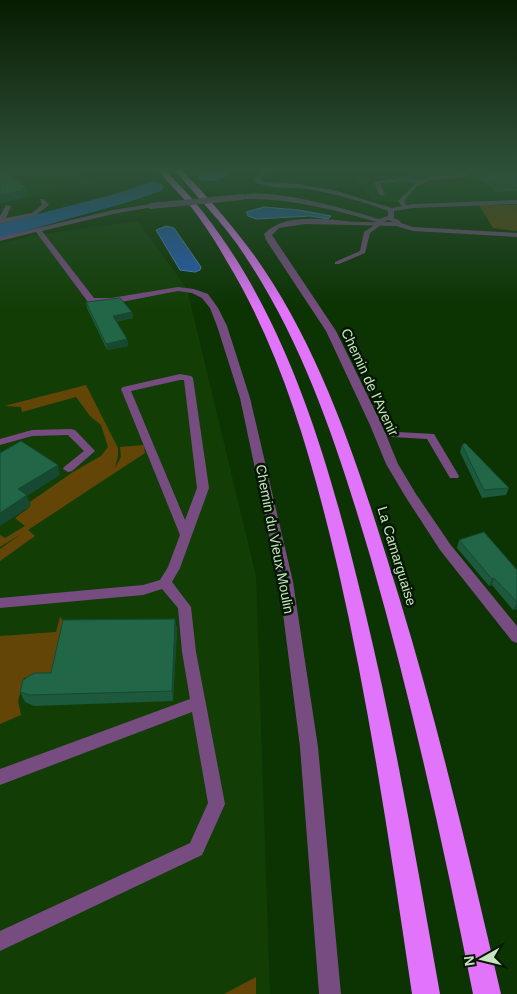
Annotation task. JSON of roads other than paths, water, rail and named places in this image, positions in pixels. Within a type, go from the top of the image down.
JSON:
[{"type":"highway","points":[[201,215],[229,257],[251,297],[290,382],[332,510],[363,639],[382,735],[395,802],[426,994]]},
{"type":"highway","name":"La Camarguaise","points":[[221,215],[248,252],[269,286],[315,378],[359,491],[412,672],[445,801],[488,994]]},
{"type":"street","points":[[0,220],[26,215]]},
{"type":"street","points":[[0,239],[99,215]]},
{"type":"street","points":[[347,224],[352,222],[355,215]]},
{"type":"street","points":[[361,215],[413,229],[517,235]]},
{"type":"street","points":[[386,223],[389,215]]},
{"type":"street","name":"Chemin de l'Avenir","points":[[386,223],[294,223],[278,226],[268,234],[270,240],[331,330],[380,434],[392,464],[411,496],[446,547],[517,637]]},
{"type":"street","name":"Chemin du Vieux Moulin","points":[[38,230],[91,300],[111,301],[178,289],[194,291],[205,296],[214,308],[222,326],[245,398],[286,582],[309,747],[330,994]]},
{"type":"lane","points":[[337,263],[362,252],[367,232],[386,223]]},
{"type":"lane","points":[[0,603],[143,590],[165,583],[174,568],[186,536],[203,488],[188,378],[180,377],[126,389],[186,536]]},
{"type":"lane","points":[[0,442],[32,433],[71,432],[90,451],[68,469]]},
{"type":"lane","points":[[380,434],[430,436],[454,476]]},
{"type":"lane","points":[[0,941],[196,849],[217,804],[189,652],[184,607],[165,583]]},
{"type":"lane","points":[[0,778],[199,703]]},
{"type":"water","points":[[248,215],[331,216],[328,219],[310,216],[256,219]]},
{"type":"water","points":[[166,226],[174,228],[201,267],[200,270],[195,272],[180,270],[156,230]]},
{"type":"waterway","points":[[0,231],[58,215]]}]
